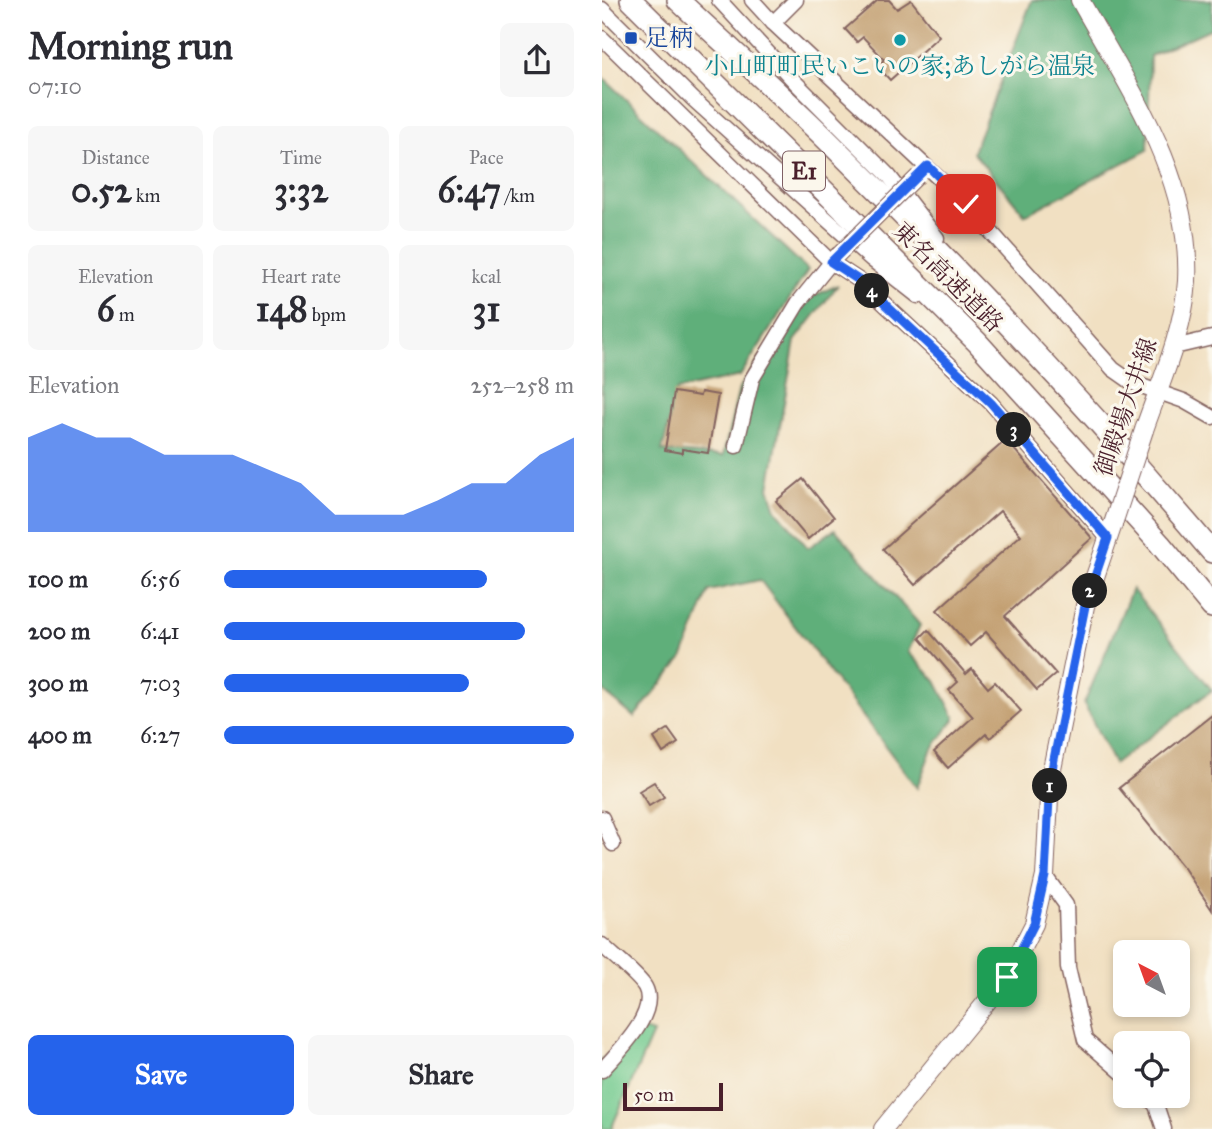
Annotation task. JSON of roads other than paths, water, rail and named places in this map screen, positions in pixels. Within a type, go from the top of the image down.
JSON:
[{"type":"highway","name":"東名高速道路","points":[[631,0],[977,342],[1160,544],[1212,607]]},
{"type":"highway","name":"東名高速道路","points":[[678,0],[823,136],[984,300],[1161,492],[1212,552]]},
{"type":"main road","name":"御殿場大井線","points":[[883,1129],[1007,977],[1034,924],[1045,876],[1050,779],[1085,606],[1174,347],[1187,282],[1185,240],[1176,189],[1156,139],[1080,0]]},
{"type":"street","points":[[719,0],[796,83],[889,176],[984,300]]},
{"type":"street","points":[[752,0],[923,171],[966,204],[1113,369],[1133,383],[1184,401],[1212,417]]},
{"type":"street","points":[[773,23],[796,0]]},
{"type":"street","points":[[602,9],[694,100],[871,258],[977,342]]},
{"type":"street","points":[[602,38],[991,403],[1110,531]]},
{"type":"street","points":[[736,446],[752,379],[798,303],[835,258],[923,171]]},
{"type":"street","points":[[1174,347],[1212,338]]},
{"type":"street","points":[[602,818],[613,844]]},
{"type":"street","points":[[1045,876],[1066,905],[1068,968],[1085,1040],[1113,1064]]},
{"type":"street","points":[[602,945],[645,987],[648,1003],[637,1028],[602,1070]]},
{"type":"street","points":[[1157,1108],[1164,1129]]},
{"type":"place","name":"足柄","points":[[631,38]]},
{"type":"place","name":"小山町町民いこいの家;あしがら温泉","points":[[900,40]]}]
